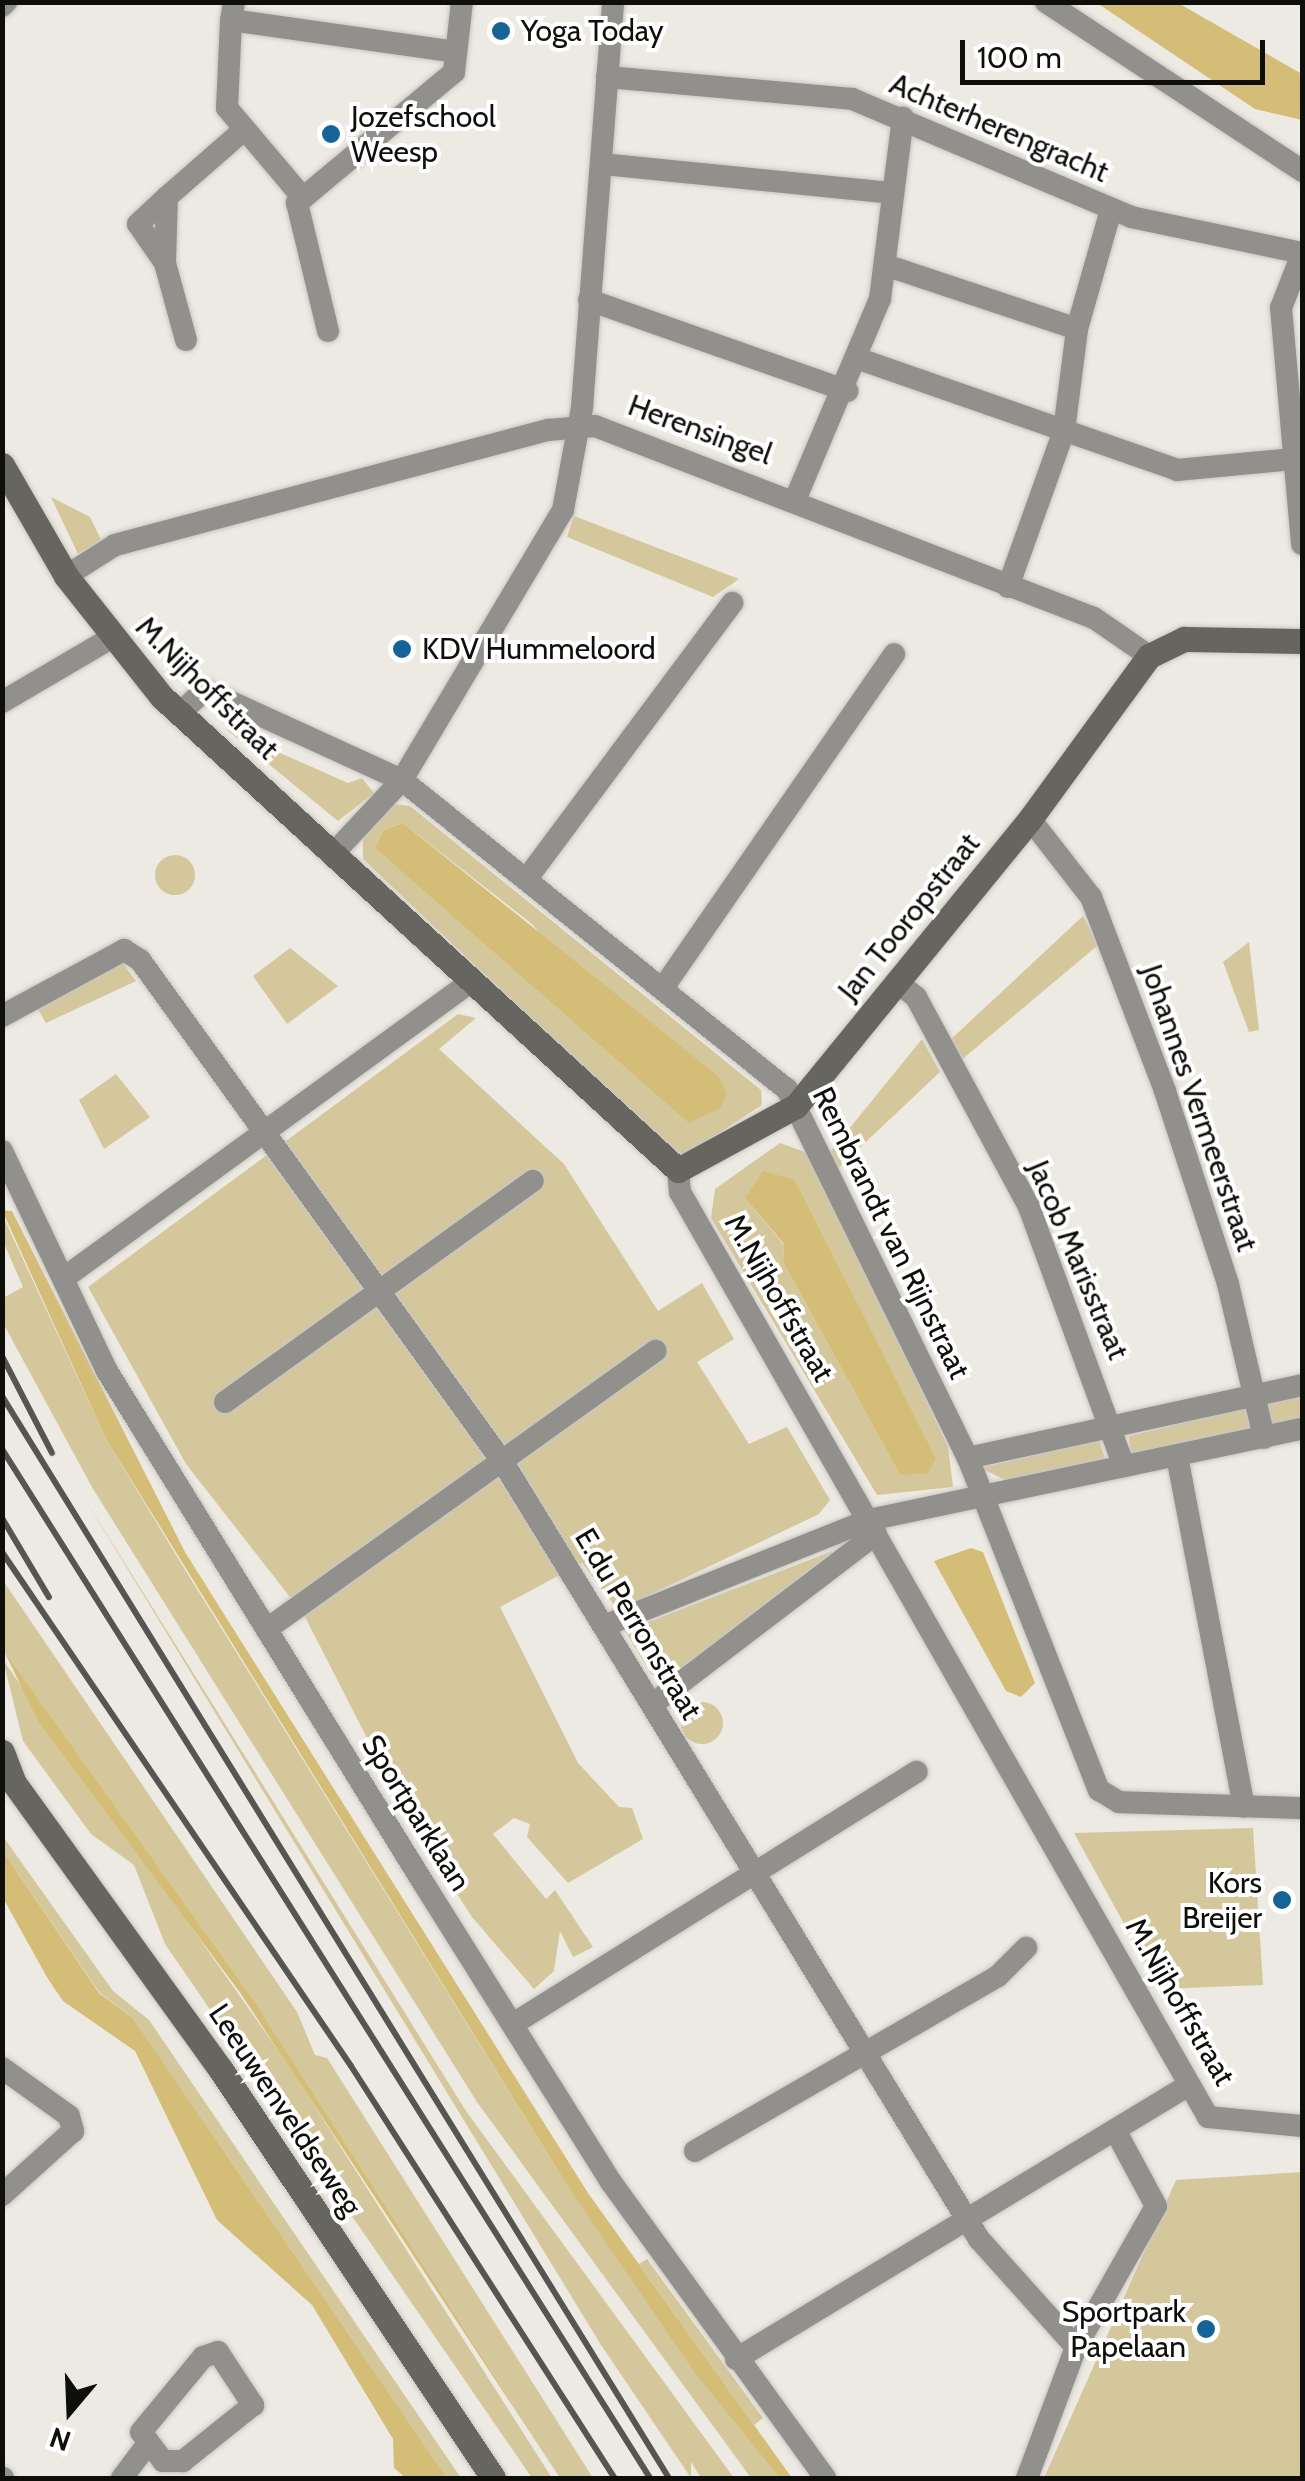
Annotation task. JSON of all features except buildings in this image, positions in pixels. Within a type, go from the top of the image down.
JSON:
[{"type":"main road","points":[[2,465],[66,576]]},
{"type":"main road","name":"M.Nijhoffstraat","points":[[66,576],[111,638],[178,714],[469,984],[678,1170]]},
{"type":"main road","points":[[1150,656],[1184,639],[1302,641]]},
{"type":"main road","name":"Jan Tooropstraat","points":[[678,1170],[796,1106],[1030,820],[1150,656]]},
{"type":"main road","name":"Leeuwenveldseweg","points":[[2,1752],[8,1781],[221,2070],[493,2478]]},
{"type":"street","points":[[302,198],[454,72],[462,2]]},
{"type":"street","points":[[332,854],[402,780],[563,510],[589,300],[613,2]]},
{"type":"street","points":[[1046,2],[1302,171]]},
{"type":"street","points":[[328,330],[302,198],[227,108],[233,11],[456,52]]},
{"type":"street","name":"Achterherengracht","points":[[607,76],[852,99],[903,117],[1111,210],[1302,253]]},
{"type":"street","points":[[795,500],[859,359],[885,265],[903,117]]},
{"type":"street","points":[[186,340],[165,263],[166,197],[245,129]]},
{"type":"street","points":[[602,164],[893,192]]},
{"type":"street","points":[[1008,587],[1064,432],[1077,330],[1111,210]]},
{"type":"street","points":[[1302,253],[1282,289],[1302,544]]},
{"type":"street","points":[[885,265],[1077,330]]},
{"type":"street","points":[[589,300],[847,390]]},
{"type":"street","points":[[859,359],[1178,470],[1293,458]]},
{"type":"street","points":[[66,576],[116,545],[575,427]]},
{"type":"street","name":"Herensingel","points":[[575,427],[795,500],[1094,618],[1150,656]]},
{"type":"street","points":[[528,876],[732,603]]},
{"type":"street","points":[[2,702],[111,638]]},
{"type":"street","points":[[663,988],[894,654]]},
{"type":"street","name":"Rembrandt van Rijnstraat","points":[[178,714],[205,690],[402,780],[528,876],[796,1106],[968,1458],[1099,1790],[1119,1802],[1302,1808]]},
{"type":"street","name":"Johannes Vermeerstraat","points":[[1030,820],[1091,897],[1170,1105],[1264,1438]]},
{"type":"street","name":"E.du Perronstraat","points":[[2,1016],[124,950],[267,1134],[377,1295],[504,1464],[654,1703],[862,2054],[967,2218],[1076,2347]]},
{"type":"street","name":"Jacob Marisstraat","points":[[898,982],[916,997],[1029,1207],[1124,1466]]},
{"type":"street","points":[[64,1278],[469,984]]},
{"type":"street","name":"Sportparklaan","points":[[2,1151],[107,1371],[513,2024],[736,2360],[825,2478]]},
{"type":"street","name":"M.Nijhoffstraat","points":[[678,1170],[680,1192],[1208,2117],[1302,2126]]},
{"type":"street","points":[[225,1402],[534,1181]]},
{"type":"street","points":[[268,1629],[504,1464],[656,1351]]},
{"type":"street","points":[[968,1458],[1112,1433],[1302,1385]]},
{"type":"street","points":[[604,1626],[872,1527],[982,1496],[1302,1429]]},
{"type":"street","points":[[1176,1456],[1244,1807]]},
{"type":"street","points":[[654,1703],[872,1527]]},
{"type":"street","points":[[513,2024],[917,1772]]},
{"type":"street","points":[[695,2151],[998,1976],[1026,1948]]},
{"type":"street","points":[[2,2068],[69,2116],[73,2130],[2,2196]]},
{"type":"street","points":[[736,2360],[1189,2085]]},
{"type":"street","points":[[1027,2478],[1076,2347],[1156,2206],[1115,2130]]},
{"type":"street","points":[[203,2357],[227,2358],[251,2394],[244,2419],[183,2462],[145,2448],[141,2432],[203,2357]]},
{"type":"street","points":[[122,2478],[145,2448]]},
{"type":"shaded area","points":[[1097,3],[1178,3],[1302,74],[1302,120],[1255,109]]},
{"type":"shaded area","points":[[51,497],[90,517],[101,540],[78,554]]},
{"type":"shaded area","points":[[574,516],[739,579],[713,597],[567,537]]},
{"type":"shaded area","points":[[226,729],[348,783],[362,778],[374,793],[338,821]]},
{"type":"shaded area","points":[[394,804],[410,806],[761,1090],[762,1105],[679,1159],[363,859],[363,837]],"holes":[[[403,823],[532,924],[697,1121],[375,848],[383,830]]]},
{"type":"shaded area","points":[[403,823],[718,1076],[727,1093],[720,1108],[689,1123],[375,848],[383,830]]},
{"type":"shaded area","points":[[175,855],[189,861],[195,875],[189,889],[175,895],[161,889],[155,875],[161,861]]},
{"type":"shaded area","points":[[1083,916],[1098,945],[959,1062],[949,1041]]},
{"type":"shaded area","points":[[1249,942],[1259,1030],[1249,1032],[1223,962]]},
{"type":"shaded area","points":[[290,948],[338,986],[287,1024],[253,976]]},
{"type":"shaded area","points":[[122,962],[136,981],[46,1023],[37,1008]]},
{"type":"shaded area","points":[[458,1014],[476,1018],[439,1049],[564,1164],[658,1311],[702,1283],[734,1339],[697,1362],[749,1444],[787,1427],[830,1500],[819,1514],[618,1610],[582,1563],[500,1607],[578,1763],[619,1807],[632,1808],[643,1839],[568,1883],[527,1837],[530,1824],[514,1818],[493,1834],[546,1899],[555,1890],[593,1947],[573,1957],[560,1931],[554,1971],[534,1989],[472,1917],[408,1818],[304,1615],[186,1464],[88,1287]]},
{"type":"shaded area","points":[[922,1039],[940,1072],[835,1171],[827,1156]]},
{"type":"shaded area","points":[[116,1074],[150,1117],[104,1149],[79,1100]]},
{"type":"shaded area","points":[[780,1143],[813,1155],[948,1447],[953,1487],[877,1495],[711,1218],[715,1189]],"holes":[[[795,1180],[935,1459],[900,1475],[783,1262],[784,1245],[745,1198]]]},
{"type":"shaded area","points":[[763,1171],[795,1180],[936,1459],[928,1473],[900,1475],[783,1262],[784,1244],[745,1198]]},
{"type":"shaded area","points":[[2,1210],[12,1211],[185,1552],[588,2193],[792,2478],[780,2478],[695,2373],[570,2190],[106,1439]]},
{"type":"shaded area","points":[[3,1216],[106,1439],[179,1560],[570,2190],[780,2478],[751,2478],[477,2102],[93,1489],[3,1323],[3,1298],[23,1287],[3,1241]]},
{"type":"shaded area","points":[[1302,1395],[1302,1419],[1270,1426],[1264,1405]]},
{"type":"shaded area","points":[[1245,1408],[1251,1431],[1130,1457],[1129,1436]]},
{"type":"shaded area","points":[[1099,1440],[1106,1462],[1007,1481],[981,1468]]},
{"type":"shaded area","points":[[83,1496],[466,2111],[734,2478],[701,2478],[691,2462],[691,2478],[601,2345]]},
{"type":"shaded area","points":[[971,1548],[983,1552],[1035,1683],[1021,1697],[1006,1691],[934,1561]]},
{"type":"shaded area","points":[[835,1550],[668,1681],[651,1674],[625,1631]]},
{"type":"shaded area","points":[[2,1579],[297,2012],[315,2055],[327,2058],[593,2478],[560,2478],[253,1999],[3,1649]]},
{"type":"shaded area","points":[[3,1649],[253,1999],[560,2478],[241,1994],[38,1721]]},
{"type":"shaded area","points":[[3,1660],[287,2063],[552,2478],[532,2478],[165,1944],[134,1865],[91,1834],[23,1741]]},
{"type":"shaded area","points":[[702,1702],[717,1708],[723,1723],[717,1738],[702,1744],[687,1738],[681,1723],[687,1708]]},
{"type":"shaded area","points":[[1253,1828],[1263,1985],[1160,1989],[1074,1833]]},
{"type":"shaded area","points":[[2,1835],[113,1991],[149,2020],[461,2478],[447,2478],[133,2018],[99,1992],[3,1851]]},
{"type":"shaded area","points":[[3,1851],[99,1993],[133,2018],[447,2478],[406,2478],[394,2468],[393,2439],[312,2305],[217,2220],[135,2051],[63,2001],[48,1979],[3,1898]]},
{"type":"shaded area","name":"Sportpark Papelaan","points":[[1302,2172],[1302,2478],[1044,2478],[1176,2180]]},
{"type":"shaded area","points":[[647,2259],[763,2418],[754,2425],[639,2264]]},
{"type":"railway","points":[[2,1356],[52,1453]]},
{"type":"railway","points":[[2,1396],[669,2478]]},
{"type":"railway","points":[[2,1449],[650,2478]]},
{"type":"railway","points":[[2,1518],[49,1597]]},
{"type":"railway","points":[[2,1552],[351,2066],[614,2478]]},
{"type":"place","name":"Yoga Today","points":[[501,31]]},
{"type":"place","name":"Jozefschool Weesp","points":[[331,134]]},
{"type":"place","name":"KDV Hummeloord","points":[[402,649]]},
{"type":"place","name":"Kors Breijer","points":[[1282,1900]]},
{"type":"place","name":"Sportpark Papelaan","points":[[1206,2329]]}]
